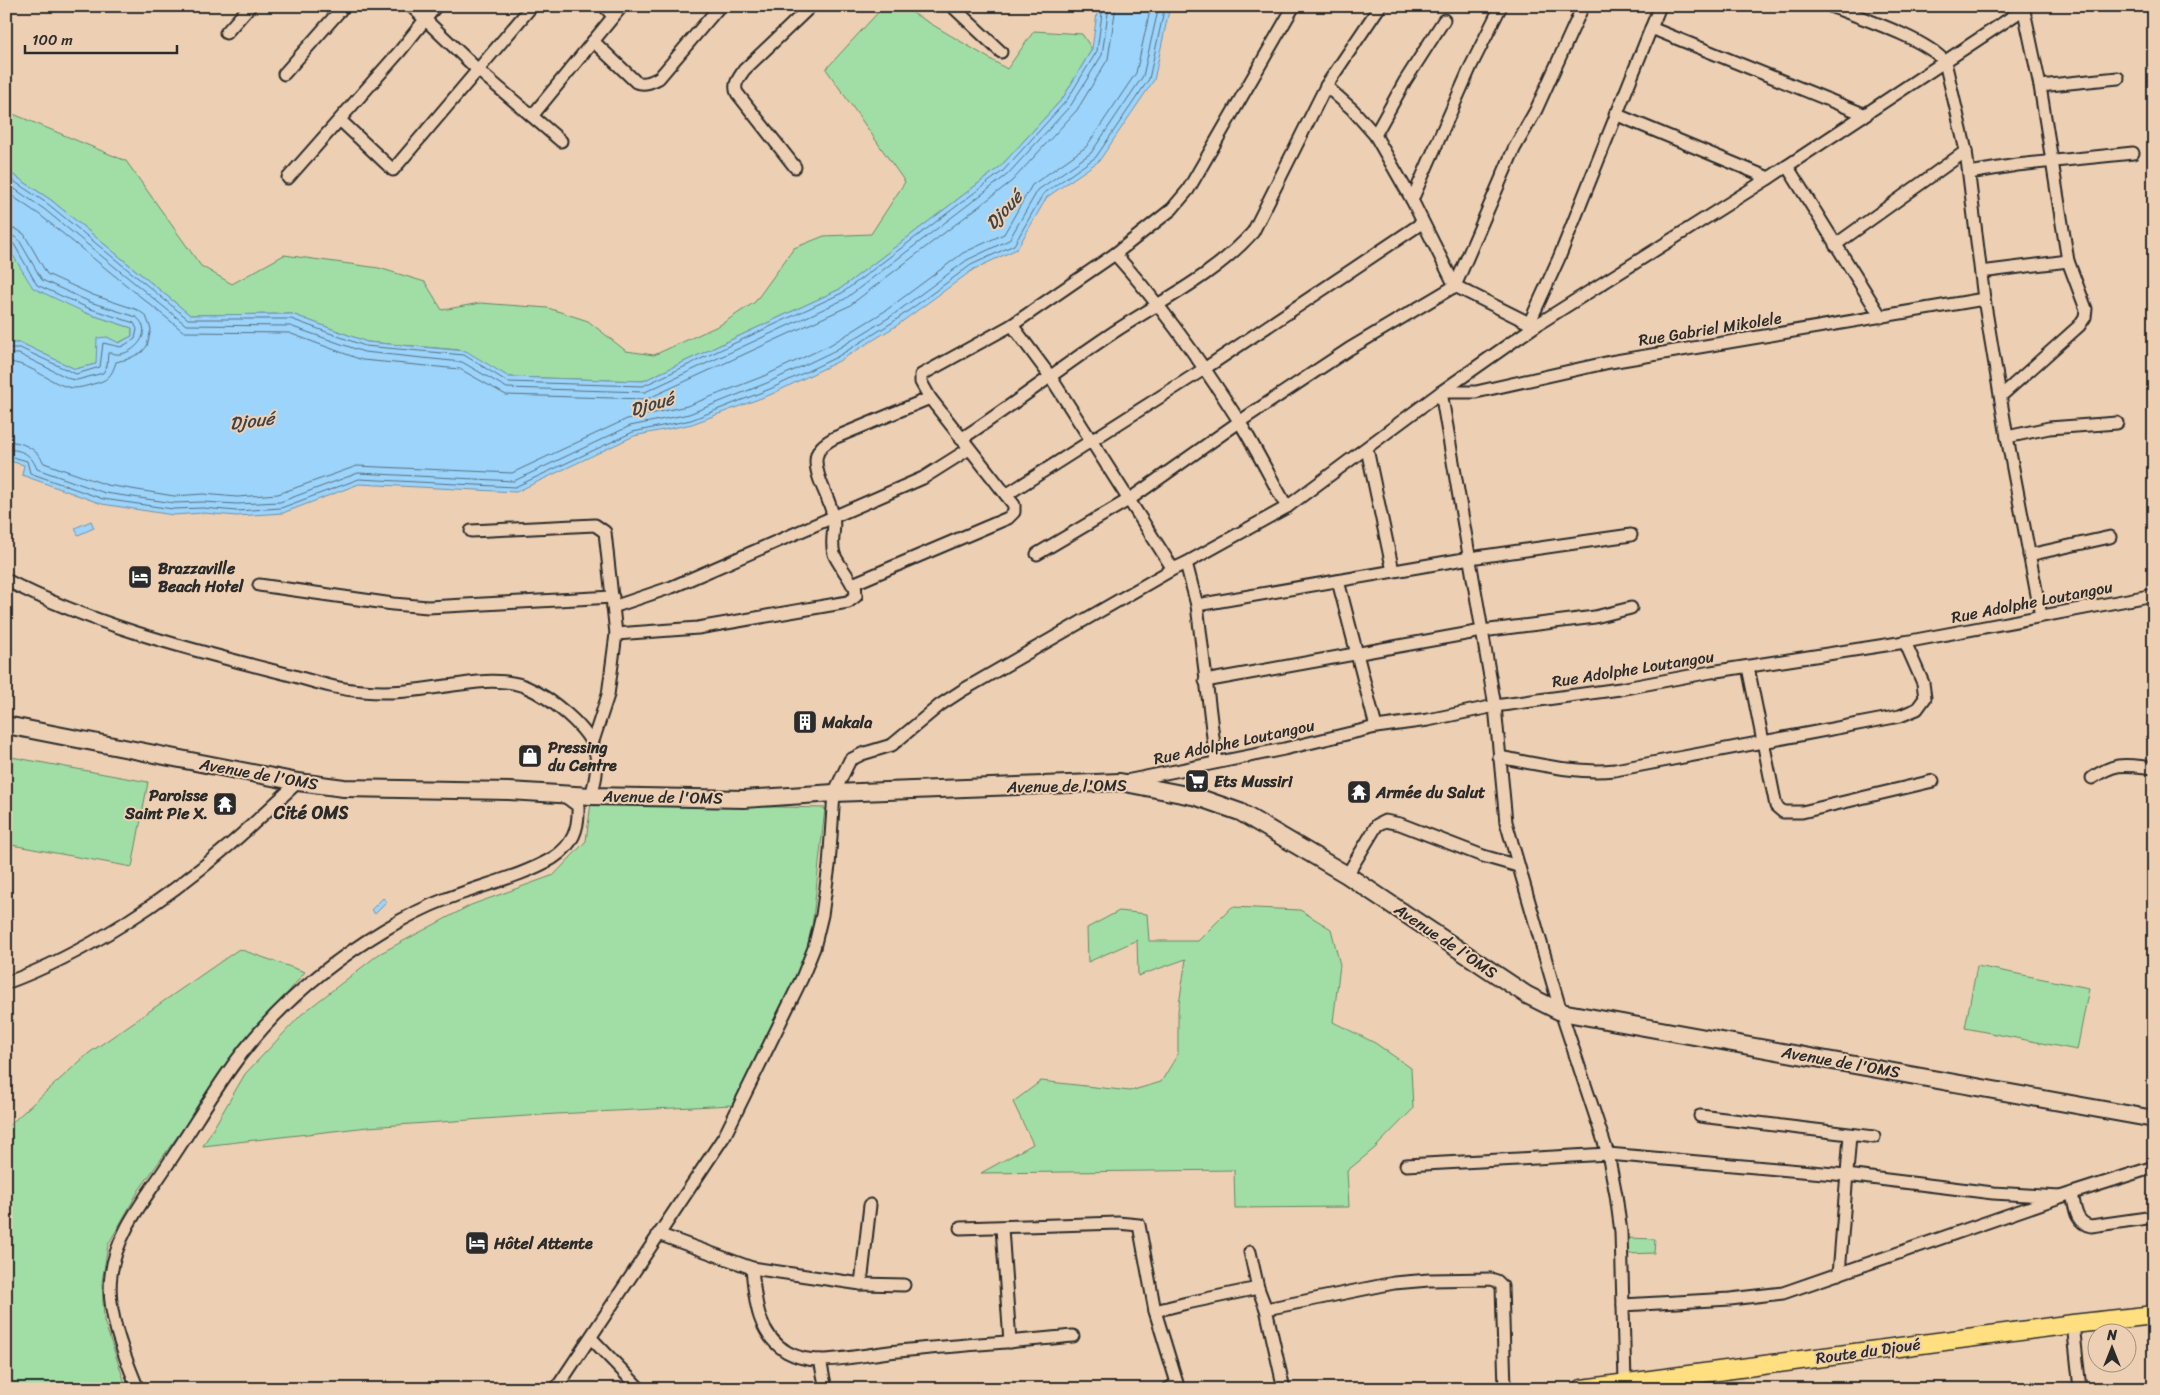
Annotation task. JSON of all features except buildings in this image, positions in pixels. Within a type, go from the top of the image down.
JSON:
[{"type":"main road","name":"Route du Djoué","points":[[1582,1389],[2154,1315]]},
{"type":"street","points":[[226,33],[250,6]]},
{"type":"street","points":[[284,74],[344,6]]},
{"type":"street","points":[[411,6],[478,70],[561,141]]},
{"type":"street","points":[[288,178],[340,120],[436,6]]},
{"type":"street","points":[[340,120],[392,170],[532,6]]},
{"type":"street","points":[[604,6],[613,16]]},
{"type":"street","points":[[532,116],[622,6]]},
{"type":"street","points":[[593,41],[636,82],[643,84],[651,82],[659,78],[720,6]]},
{"type":"street","points":[[952,6],[1001,52]]},
{"type":"street","points":[[854,583],[1008,518],[1014,512],[1014,508],[1006,495],[930,398],[921,382],[921,375],[1012,325],[1115,254],[1172,209],[1188,190],[1294,6]]},
{"type":"street","points":[[259,585],[393,604],[428,607],[613,602],[672,587],[923,478],[1050,376],[1236,252],[1253,232],[1326,86],[1380,6]]},
{"type":"street","points":[[1412,200],[1471,66],[1501,6]]},
{"type":"street","points":[[1037,554],[1130,499],[1239,422],[1349,349],[1455,286],[1510,157],[1536,110],[1583,6]]},
{"type":"street","points":[[1532,325],[1615,114],[1639,62],[1660,6]]},
{"type":"street","points":[[1830,6],[1876,23],[1938,53],[1946,62],[1966,151],[1984,298],[2002,395],[2007,437],[2041,616]]},
{"type":"street","points":[[556,1389],[725,1135],[802,978],[814,948],[822,915],[829,866],[834,793],[850,760],[862,754],[892,745],[940,705],[963,690],[1173,569],[1287,507],[1532,325],[1769,178],[1946,62],[2024,8],[2040,86],[2068,261],[2086,309],[2085,317],[2079,326],[2002,395]]},
{"type":"street","points":[[795,167],[735,88],[736,82],[744,70],[804,11]]},
{"type":"street","points":[[1375,135],[1405,80],[1444,20]]},
{"type":"street","points":[[1651,28],[1866,115]]},
{"type":"street","points":[[2040,86],[2118,78]]},
{"type":"street","points":[[1326,86],[1352,109],[1375,135],[1412,200],[1455,286],[1532,325]]},
{"type":"street","points":[[1615,114],[1769,178]]},
{"type":"street","points":[[1835,245],[1966,151]]},
{"type":"street","points":[[1969,173],[2017,165],[2133,153]]},
{"type":"street","points":[[1787,166],[1881,317]]},
{"type":"street","points":[[1006,495],[1204,369],[1422,223]]},
{"type":"street","points":[[1115,254],[1158,304],[1204,369],[1239,422],[1287,507]]},
{"type":"street","points":[[1981,272],[2068,261]]},
{"type":"street","name":"Rue Gabriel Mikolele","points":[[1442,392],[1476,392],[1610,362],[1984,298]]},
{"type":"street","points":[[1012,325],[1050,376],[1173,569]]},
{"type":"street","points":[[1442,392],[1495,706],[1506,822],[1561,1012],[1608,1154],[1616,1195],[1621,1232],[1625,1383]]},
{"type":"street","points":[[854,583],[852,584],[834,555],[832,541],[834,516],[816,461],[818,451],[824,444],[930,398]]},
{"type":"street","points":[[2007,437],[2049,428],[2118,423]]},
{"type":"street","points":[[1366,448],[1393,571]]},
{"type":"street","points":[[471,531],[594,525],[600,527],[605,532],[616,634],[608,695],[592,744]]},
{"type":"street","points":[[1197,605],[1470,558],[1631,535]]},
{"type":"street","points":[[2029,556],[2110,537]]},
{"type":"street","points":[[1186,563],[1197,605],[1216,762]]},
{"type":"street","points":[[6,580],[36,596],[88,617],[197,652],[274,670],[324,686],[362,691],[393,692],[478,681],[500,681],[523,686],[543,695],[564,712],[576,723],[592,744],[597,767],[596,780],[591,796]]},
{"type":"street","points":[[1338,581],[1376,728]]},
{"type":"street","points":[[616,634],[698,628],[848,602],[856,596],[854,583]]},
{"type":"street","name":"Rue Adolphe Loutangou","points":[[1120,782],[1376,728],[1428,720],[1495,706],[1620,689],[1748,666],[1905,642],[2154,595]]},
{"type":"street","points":[[1205,681],[1482,631],[1573,621],[1631,608]]},
{"type":"street","points":[[1499,757],[1593,772],[1615,770],[1900,716],[1918,709],[1925,698],[1923,683],[1905,642]]},
{"type":"street","points":[[1748,666],[1776,806],[1783,812],[1802,812],[1933,781]]},
{"type":"street","name":"Avenue de l'OMS","points":[[6,725],[298,782],[344,788],[509,791],[591,796],[744,799],[834,793],[1120,782],[1197,796],[1240,812],[1347,875],[1401,910],[1479,965],[1528,995],[1561,1012],[2154,1119]]},
{"type":"street","points":[[2092,778],[2108,768],[2120,764],[2154,768]]},
{"type":"street","points":[[6,983],[29,974],[90,943],[146,910],[227,847],[298,782]]},
{"type":"street","points":[[138,1389],[123,1351],[113,1310],[110,1284],[114,1257],[131,1220],[224,1077],[269,1021],[317,977],[353,950],[408,916],[445,899],[491,884],[552,858],[573,837],[579,822],[578,806],[564,794]]},
{"type":"street","points":[[1347,875],[1377,825],[1385,821],[1400,824],[1483,856],[1518,866]]},
{"type":"street","points":[[1700,1116],[1874,1137]]},
{"type":"street","points":[[1839,1274],[1850,1135]]},
{"type":"street","points":[[1406,1164],[1608,1154],[1846,1175],[1992,1193],[2060,1197]]},
{"type":"street","points":[[1623,1305],[1774,1296],[2060,1197],[2154,1167]]},
{"type":"street","points":[[2072,1193],[2078,1220],[2084,1225],[2091,1226],[2154,1217]]},
{"type":"street","points":[[861,1284],[870,1205]]},
{"type":"street","points":[[960,1228],[1118,1223],[1139,1225],[1156,1311],[1177,1383],[1168,1389]]},
{"type":"street","points":[[1002,1228],[1010,1342]]},
{"type":"street","points":[[658,1234],[752,1268],[861,1284],[904,1285]]},
{"type":"street","points":[[1250,1252],[1258,1288],[1266,1310],[1284,1389]]},
{"type":"street","points":[[752,1268],[755,1303],[761,1323],[771,1338],[787,1352],[802,1358],[820,1360],[896,1351],[1073,1336]]},
{"type":"street","points":[[1266,1310],[1394,1283],[1429,1280],[1491,1279],[1497,1281],[1502,1286],[1505,1389]]},
{"type":"street","points":[[1156,1311],[1187,1302],[1258,1288]]},
{"type":"street","points":[[2073,1324],[2080,1389]]},
{"type":"street","points":[[591,1338],[640,1389]]},
{"type":"street","points":[[820,1360],[826,1389]]},
{"type":"green space","points":[[884,6],[901,6],[1007,69],[1034,31],[1082,34],[1092,49],[1063,98],[1000,167],[840,289],[643,381],[509,377],[460,350],[367,342],[292,314],[190,315],[51,200],[6,170],[6,111],[126,161],[201,266],[232,284],[284,255],[379,268],[425,282],[442,310],[480,303],[548,308],[588,321],[626,351],[654,355],[720,325],[755,302],[794,248],[824,236],[871,234],[905,182],[826,69]]},
{"type":"green space","points":[[6,244],[86,313],[132,328],[132,336],[118,343],[107,337],[96,364],[75,369],[21,343],[6,343]]},
{"type":"green space","points":[[6,756],[148,782],[132,867],[6,844]]},
{"type":"green space","points":[[591,803],[825,808],[810,946],[732,1105],[556,1114],[368,1127],[203,1146],[245,1074],[302,1014],[379,954],[471,905],[554,875],[586,841]]},
{"type":"green space","points":[[1232,907],[1300,910],[1331,929],[1340,965],[1333,1022],[1375,1043],[1411,1068],[1413,1109],[1375,1148],[1347,1171],[1349,1207],[1235,1208],[1234,1170],[981,1173],[1033,1144],[1013,1102],[1041,1081],[1130,1091],[1161,1082],[1178,1054],[1178,1011],[1186,959],[1138,976],[1137,940],[1088,962],[1087,928],[1119,911],[1147,914],[1149,941],[1198,941]]},
{"type":"green space","points":[[239,949],[305,972],[232,1060],[139,1190],[108,1245],[102,1282],[104,1321],[127,1389],[6,1389],[6,1128],[89,1053]]},
{"type":"green space","points":[[1977,966],[2089,988],[2077,1050],[1965,1028]]},
{"type":"green space","points":[[1626,1238],[1655,1239],[1654,1253],[1627,1254]]},
{"type":"water","name":"Djoué","points":[[1098,6],[1170,6],[1154,80],[1099,161],[1047,197],[1017,249],[974,269],[896,326],[839,361],[772,394],[692,424],[634,436],[516,492],[359,484],[283,513],[237,516],[203,513],[173,515],[102,504],[22,475],[24,465],[6,460],[6,343],[21,343],[75,369],[96,364],[97,338],[107,337],[119,343],[132,336],[132,328],[86,313],[33,288],[6,244],[6,170],[51,200],[190,315],[292,314],[367,342],[466,351],[509,377],[643,381],[840,289],[1000,167],[1063,98],[1092,49]]},
{"type":"water","points":[[91,521],[94,528],[78,535],[75,528]]},
{"type":"water","points":[[383,898],[387,902],[375,914],[371,910]]},
{"type":"place","name":"Brazzaville Beach Hotel","points":[[140,577]]},
{"type":"place","name":"Makala","points":[[805,722]]},
{"type":"place","name":"Pressing du Centre","points":[[530,756]]},
{"type":"place","name":"Ets Mussiri","points":[[1197,781]]},
{"type":"place","name":"Armée du Salut","points":[[1359,792]]},
{"type":"place","name":"Paroisse Saint Pie X.","points":[[225,804]]},
{"type":"place","name":"Hôtel Attente","points":[[477,1243]]},
{"type":"district","name":"Cité OMS","points":[[311,813]]}]
